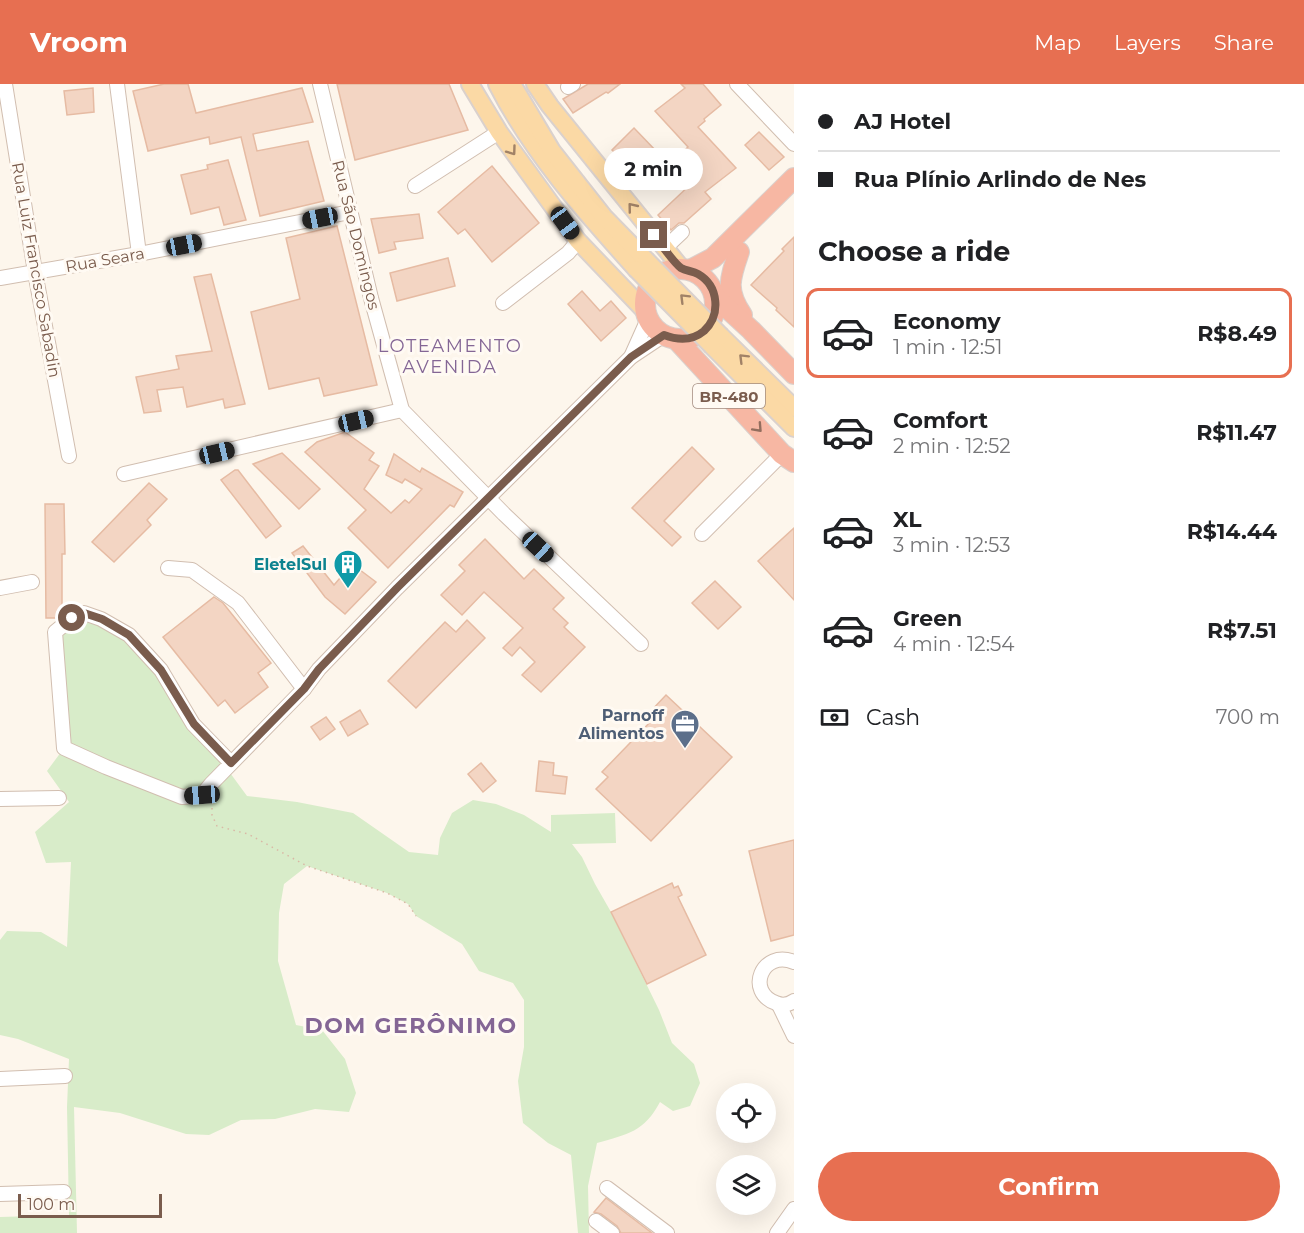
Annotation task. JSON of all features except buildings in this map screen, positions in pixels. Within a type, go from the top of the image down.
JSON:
[{"type":"highway","points":[[794,178],[713,258],[686,270],[667,272],[654,280],[647,292],[647,316],[657,330],[670,337],[683,339],[697,335],[708,326],[715,312],[714,293],[723,266],[740,252],[794,196]]},
{"type":"highway","points":[[740,252],[731,274],[730,286],[736,306],[751,330]]},
{"type":"highway","points":[[686,270],[703,278],[714,293],[751,330],[791,365]]},
{"type":"highway","name":"BR-480","points":[[670,337],[790,461]]},
{"type":"main road","points":[[470,84],[499,132],[578,241],[647,316]]},
{"type":"main road","points":[[496,84],[544,160],[598,227],[641,265],[717,341]]},
{"type":"main road","points":[[512,84],[552,151],[641,265]]},
{"type":"main road","points":[[536,84],[550,106],[664,248],[686,270]]},
{"type":"main road","name":"BR-480","points":[[717,341],[794,408]]},
{"type":"main road","name":"BR-480","points":[[717,341],[794,428]]},
{"type":"street","name":"Rua Luiz Francisco Sabadin","points":[[5,84],[35,272],[69,456]]},
{"type":"street","points":[[117,84],[139,254]]},
{"type":"street","name":"Rua São Domingos","points":[[320,84],[371,298],[402,410],[504,514],[641,644]]},
{"type":"street","points":[[737,84],[794,144]]},
{"type":"street","points":[[416,186],[499,132]]},
{"type":"street","name":"Rua Seara","points":[[0,278],[139,254],[350,212]]},
{"type":"street","points":[[664,248],[682,232]]},
{"type":"street","points":[[503,303],[568,253],[578,241]]},
{"type":"street","points":[[631,357],[647,316]]},
{"type":"street","points":[[231,763],[194,724],[161,670],[129,635],[102,619],[84,613],[72,618],[55,632],[64,748],[182,796],[202,795],[397,588],[631,357],[670,337]]},
{"type":"street","points":[[124,474],[402,410]]},
{"type":"street","points":[[702,534],[790,461]]},
{"type":"street","points":[[168,568],[192,570],[238,603],[304,689]]},
{"type":"street","points":[[0,588],[32,582]]},
{"type":"street","points":[[0,799],[59,798]]},
{"type":"street","points":[[794,962],[782,958],[771,962],[763,969],[759,980],[761,992],[769,1000],[779,1005],[794,1002]]},
{"type":"street","points":[[779,1005],[794,1036]]},
{"type":"street","points":[[0,1079],[65,1076]]},
{"type":"street","points":[[607,1188],[666,1233]]},
{"type":"street","points":[[0,1194],[64,1192]]},
{"type":"street","points":[[777,1233],[793,1215]]},
{"type":"street","points":[[596,1221],[612,1233]]},
{"type":"path","points":[[211,784],[212,815],[217,826],[248,834],[307,866],[387,893],[408,904],[416,916]]},
{"type":"green space","points":[[84,613],[129,635],[247,796],[297,802],[353,813],[409,852],[438,855],[440,838],[452,813],[473,800],[496,804],[524,815],[551,832],[551,815],[615,813],[616,843],[572,844],[582,857],[611,912],[659,1010],[672,1043],[694,1064],[700,1083],[690,1106],[673,1111],[660,1102],[641,1126],[626,1134],[597,1143],[588,1186],[589,1233],[578,1233],[571,1155],[548,1143],[523,1123],[518,1081],[524,1047],[524,1000],[513,983],[479,971],[462,944],[416,916],[408,904],[387,893],[307,866],[284,884],[279,913],[278,961],[296,1025],[322,1030],[345,1059],[356,1093],[349,1112],[315,1109],[275,1119],[241,1120],[209,1135],[186,1134],[120,1113],[74,1107],[77,1233],[0,1233],[0,1217],[69,1215],[67,1107],[69,1059],[18,1039],[0,1035],[0,940],[7,931],[41,932],[67,947],[71,862],[46,863],[35,832],[69,802],[47,771],[64,748],[55,632]]},
{"type":"place","name":"EletelSul","points":[[348,590]]},
{"type":"place","name":"Parnoff Alimentos","points":[[685,750]]},
{"type":"district","name":"LOTEAMENTO AVENIDA","points":[[450,356]]},
{"type":"district","name":"DOM GERÔNIMO","points":[[411,1025]]},
{"type":"route","points":[[72,618],[84,613],[102,619],[129,635],[161,670],[194,724],[231,763],[304,689],[319,669],[397,588],[631,357],[664,335],[676,339],[690,338],[708,326],[716,305],[709,283],[697,273],[682,269],[654,235]]}]
